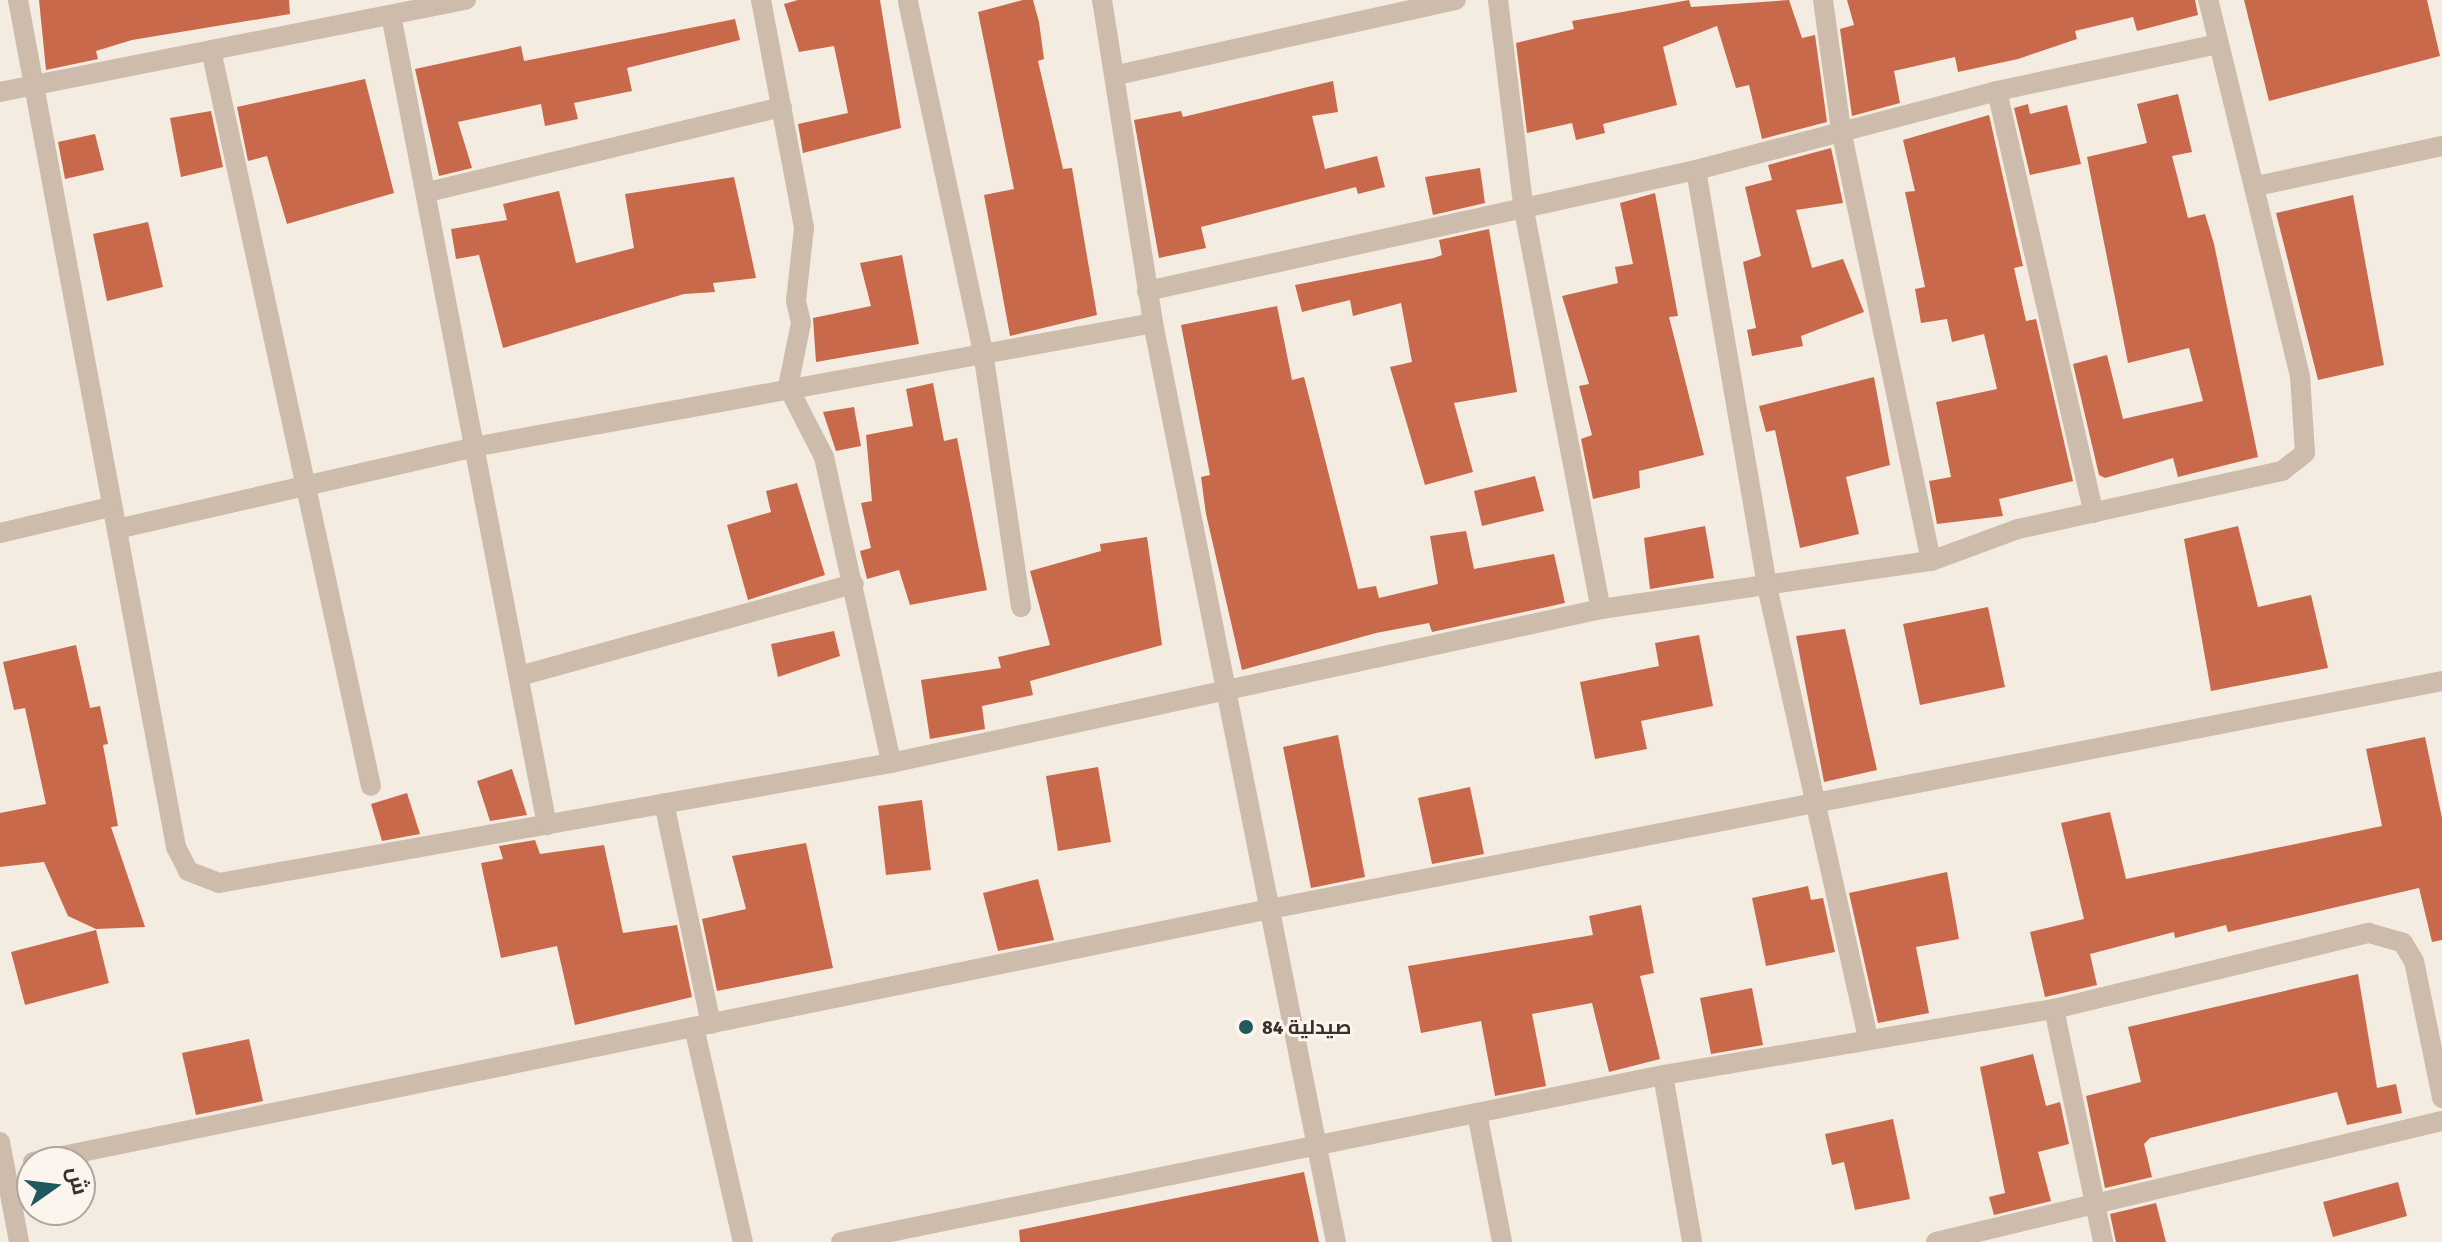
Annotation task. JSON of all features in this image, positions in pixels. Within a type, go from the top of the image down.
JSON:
[{"type":"street","points":[[18,0],[110,507],[117,529],[176,847],[200,881],[234,883],[891,763],[1601,609],[1931,561],[2018,529],[2282,471],[2305,453],[2300,376],[2257,186],[2208,0]]},
{"type":"street","points":[[0,92],[466,0]]},
{"type":"street","points":[[761,0],[805,252],[788,387],[824,457],[891,763]]},
{"type":"street","points":[[1102,0],[1117,75],[1153,323],[1231,691],[1312,1146],[1336,1242]]},
{"type":"street","points":[[1117,75],[1456,0]]},
{"type":"street","points":[[1498,0],[1523,205],[1601,609]]},
{"type":"street","points":[[1823,0],[1841,130],[1931,561]]},
{"type":"street","points":[[908,2],[983,352],[1021,607]]},
{"type":"street","points":[[391,15],[479,446],[523,675],[547,825]]},
{"type":"street","points":[[1147,291],[1523,205],[1696,170],[1997,91],[2218,44]]},
{"type":"street","points":[[211,50],[371,786]]},
{"type":"street","points":[[1997,91],[2094,513]]},
{"type":"street","points":[[428,192],[782,107]]},
{"type":"street","points":[[2257,186],[2442,146]]},
{"type":"street","points":[[1696,170],[1767,586],[1811,804],[1868,1039]]},
{"type":"street","points":[[117,529],[479,446],[788,387],[1153,323]]},
{"type":"street","points":[[0,533],[110,507]]},
{"type":"street","points":[[523,675],[854,584]]},
{"type":"street","points":[[96,1149],[1270,909],[2442,681]]},
{"type":"street","points":[[664,803],[743,1242]]},
{"type":"street","points":[[841,1242],[938,1232],[1312,1146],[1663,1075],[2054,1009],[2386,933],[2414,961],[2442,1098]]},
{"type":"street","points":[[2054,1009],[2103,1242]]},
{"type":"street","points":[[1663,1075],[1692,1242]]},
{"type":"street","points":[[1477,1113],[1502,1242]]},
{"type":"street","points":[[1936,1242],[2442,1121]]},
{"type":"street","points":[[0,1142],[2,1168],[19,1242]]},
{"type":"building","points":[[39,0],[289,0],[290,14],[132,40],[96,51],[98,59],[46,70]]},
{"type":"building","points":[[798,0],[880,0],[901,128],[803,153],[798,124],[848,113],[834,46],[799,52],[784,4]]},
{"type":"building","points":[[1033,0],[1039,22],[1044,59],[1038,61],[1063,169],[1072,168],[1097,315],[1010,336],[984,195],[1014,189],[978,12]]},
{"type":"building","points":[[1689,0],[1691,7],[1789,0],[1802,38],[1815,35],[1827,122],[1762,139],[1749,85],[1736,88],[1717,26],[1663,47],[1677,105],[1603,124],[1605,133],[1576,140],[1572,123],[1527,133],[1516,43],[1574,29],[1572,21]]},
{"type":"building","points":[[1847,0],[2195,0],[2198,15],[2137,31],[2133,17],[2075,31],[2077,39],[2018,59],[1958,72],[1955,57],[1894,71],[1900,103],[1852,116],[1840,29],[1854,25]]},
{"type":"building","points":[[2244,0],[2427,0],[2440,56],[2269,101]]},
{"type":"building","points":[[735,19],[740,40],[627,68],[632,91],[574,103],[578,119],[545,126],[541,104],[458,122],[472,168],[439,176],[415,69],[521,46],[524,61]]},
{"type":"building","points":[[365,79],[394,193],[287,224],[267,156],[248,161],[237,107]]},
{"type":"building","points":[[1333,81],[1338,112],[1312,116],[1325,169],[1377,156],[1385,187],[1358,194],[1356,187],[1201,227],[1206,248],[1159,258],[1134,120],[1181,111],[1183,117]]},
{"type":"building","points":[[2178,94],[2192,152],[2172,156],[2188,218],[2205,214],[2214,244],[2258,457],[2178,477],[2173,458],[2105,478],[2099,475],[2073,364],[2107,355],[2123,419],[2203,401],[2189,348],[2128,363],[2087,157],[2147,143],[2137,104]]},
{"type":"building","points":[[2028,104],[2030,114],[2067,105],[2081,164],[2030,175],[2014,108]]},
{"type":"building","points":[[211,111],[223,167],[181,177],[170,118]]},
{"type":"building","points":[[1989,115],[2023,266],[2014,268],[2026,321],[2036,319],[2073,481],[1999,499],[2003,516],[1937,524],[1929,481],[1951,477],[1936,402],[1997,389],[1984,334],[1952,342],[1947,319],[1921,323],[1915,289],[1925,287],[1905,192],[1915,191],[1903,140]]},
{"type":"building","points":[[95,134],[104,170],[65,179],[58,142]]},
{"type":"building","points":[[1831,148],[1843,203],[1796,210],[1812,268],[1843,259],[1864,312],[1801,336],[1803,346],[1752,356],[1747,330],[1756,328],[1743,262],[1761,256],[1745,187],[1772,180],[1768,165]]},
{"type":"building","points":[[1480,168],[1485,203],[1433,215],[1425,177]]},
{"type":"building","points":[[734,177],[756,278],[713,283],[715,292],[684,294],[503,348],[479,255],[456,259],[451,229],[507,220],[503,204],[559,191],[576,263],[634,248],[625,194]]},
{"type":"building","points":[[1655,193],[1678,316],[1669,317],[1704,455],[1639,471],[1640,488],[1593,499],[1581,439],[1592,435],[1579,386],[1589,384],[1562,296],[1618,283],[1615,267],[1633,264],[1620,203]]},
{"type":"building","points":[[2353,195],[2384,365],[2318,380],[2276,213]]},
{"type":"building","points":[[148,222],[163,287],[107,301],[93,234]]},
{"type":"building","points":[[1489,229],[1517,392],[1454,403],[1473,472],[1425,485],[1390,367],[1412,362],[1401,303],[1353,316],[1350,300],[1302,312],[1295,285],[1434,258],[1442,255],[1439,240]]},
{"type":"building","points":[[902,255],[919,344],[816,362],[813,318],[871,306],[860,263]]},
{"type":"building","points":[[1277,306],[1292,380],[1304,377],[1358,589],[1376,586],[1379,598],[1438,584],[1430,536],[1466,531],[1474,569],[1554,554],[1565,603],[1432,632],[1429,623],[1376,633],[1242,670],[1206,514],[1201,477],[1210,475],[1181,325]]},
{"type":"building","points":[[1874,377],[1890,465],[1846,477],[1859,534],[1800,548],[1775,430],[1766,432],[1759,406]]},
{"type":"building","points":[[933,383],[944,441],[957,438],[987,590],[910,605],[899,570],[867,579],[860,551],[871,548],[861,503],[872,501],[866,435],[913,426],[906,389]]},
{"type":"building","points":[[854,407],[861,446],[836,451],[823,412]]},
{"type":"building","points":[[1535,476],[1544,511],[1482,526],[1474,491]]},
{"type":"building","points":[[797,483],[825,575],[748,600],[727,525],[771,512],[766,491]]},
{"type":"building","points":[[1705,526],[1714,578],[1650,589],[1644,538]]},
{"type":"building","points":[[2238,526],[2258,607],[2311,595],[2328,668],[2211,691],[2184,539]]},
{"type":"building","points":[[1147,537],[1162,645],[1030,681],[1033,695],[982,706],[985,729],[930,739],[921,680],[1001,668],[998,657],[1050,645],[1030,571],[1101,551],[1100,544]]},
{"type":"building","points":[[1988,607],[2005,687],[1920,705],[1903,624]]},
{"type":"building","points":[[1845,629],[1877,770],[1824,782],[1796,636]]},
{"type":"building","points":[[834,631],[840,656],[778,677],[771,644]]},
{"type":"building","points":[[1699,635],[1713,706],[1641,721],[1647,749],[1595,759],[1580,682],[1659,666],[1655,643]]},
{"type":"building","points":[[76,645],[90,708],[100,706],[108,744],[103,745],[118,826],[111,827],[145,927],[96,929],[68,916],[44,862],[0,867],[0,813],[46,804],[25,708],[14,710],[3,662]]},
{"type":"building","points":[[1338,735],[1365,877],[1311,888],[1283,747]]},
{"type":"building","points":[[2425,737],[2442,818],[2442,940],[2432,942],[2419,888],[2228,932],[2226,925],[2175,938],[2174,932],[2090,954],[2097,985],[2045,997],[2030,932],[2084,919],[2061,823],[2110,812],[2126,879],[2382,826],[2366,749]]},
{"type":"building","points":[[1098,767],[1111,842],[1058,851],[1046,776]]},
{"type":"building","points":[[512,769],[527,815],[490,821],[477,781]]},
{"type":"building","points":[[1470,787],[1484,854],[1432,864],[1418,798]]},
{"type":"building","points":[[407,793],[420,834],[382,841],[371,804]]},
{"type":"building","points":[[922,800],[931,870],[886,875],[878,806]]},
{"type":"building","points":[[535,840],[540,854],[604,845],[623,933],[677,925],[692,997],[575,1025],[557,946],[501,958],[481,863],[503,859],[499,846]]},
{"type":"building","points":[[806,843],[833,968],[717,991],[702,919],[746,909],[732,856]]},
{"type":"building","points":[[1947,872],[1959,939],[1916,947],[1929,1013],[1878,1023],[1849,893]]},
{"type":"building","points":[[1038,879],[1054,940],[998,951],[983,893]]},
{"type":"building","points":[[1808,886],[1811,900],[1823,898],[1835,952],[1766,966],[1752,898]]},
{"type":"building","points":[[1641,905],[1654,973],[1640,976],[1660,1059],[1609,1072],[1592,1003],[1532,1014],[1546,1086],[1495,1096],[1481,1021],[1421,1033],[1408,966],[1593,935],[1589,916]]},
{"type":"building","points":[[96,930],[109,983],[25,1005],[11,952]]},
{"type":"building","points":[[2358,974],[2377,1088],[2396,1084],[2402,1113],[2347,1125],[2337,1092],[2150,1138],[2144,1144],[2152,1177],[2105,1188],[2086,1096],[2141,1082],[2128,1027]]},
{"type":"building","points":[[1752,988],[1763,1045],[1711,1054],[1700,998]]},
{"type":"building","points":[[249,1039],[263,1101],[196,1115],[182,1053]]},
{"type":"building","points":[[2033,1054],[2046,1106],[2060,1102],[2069,1144],[2038,1152],[2051,1201],[1994,1215],[1989,1197],[2005,1193],[1980,1067]]},
{"type":"building","points":[[1893,1119],[1910,1199],[1855,1210],[1844,1162],[1832,1165],[1825,1134]]},
{"type":"building","points":[[1304,1172],[1319,1242],[1020,1242],[1019,1230]]},
{"type":"building","points":[[2398,1182],[2407,1216],[2333,1237],[2323,1202]]},
{"type":"building","points":[[2156,1203],[2166,1242],[2116,1242],[2110,1214]]},
{"type":"place","name":"84 صيدلية","points":[[1246,1027]]}]
